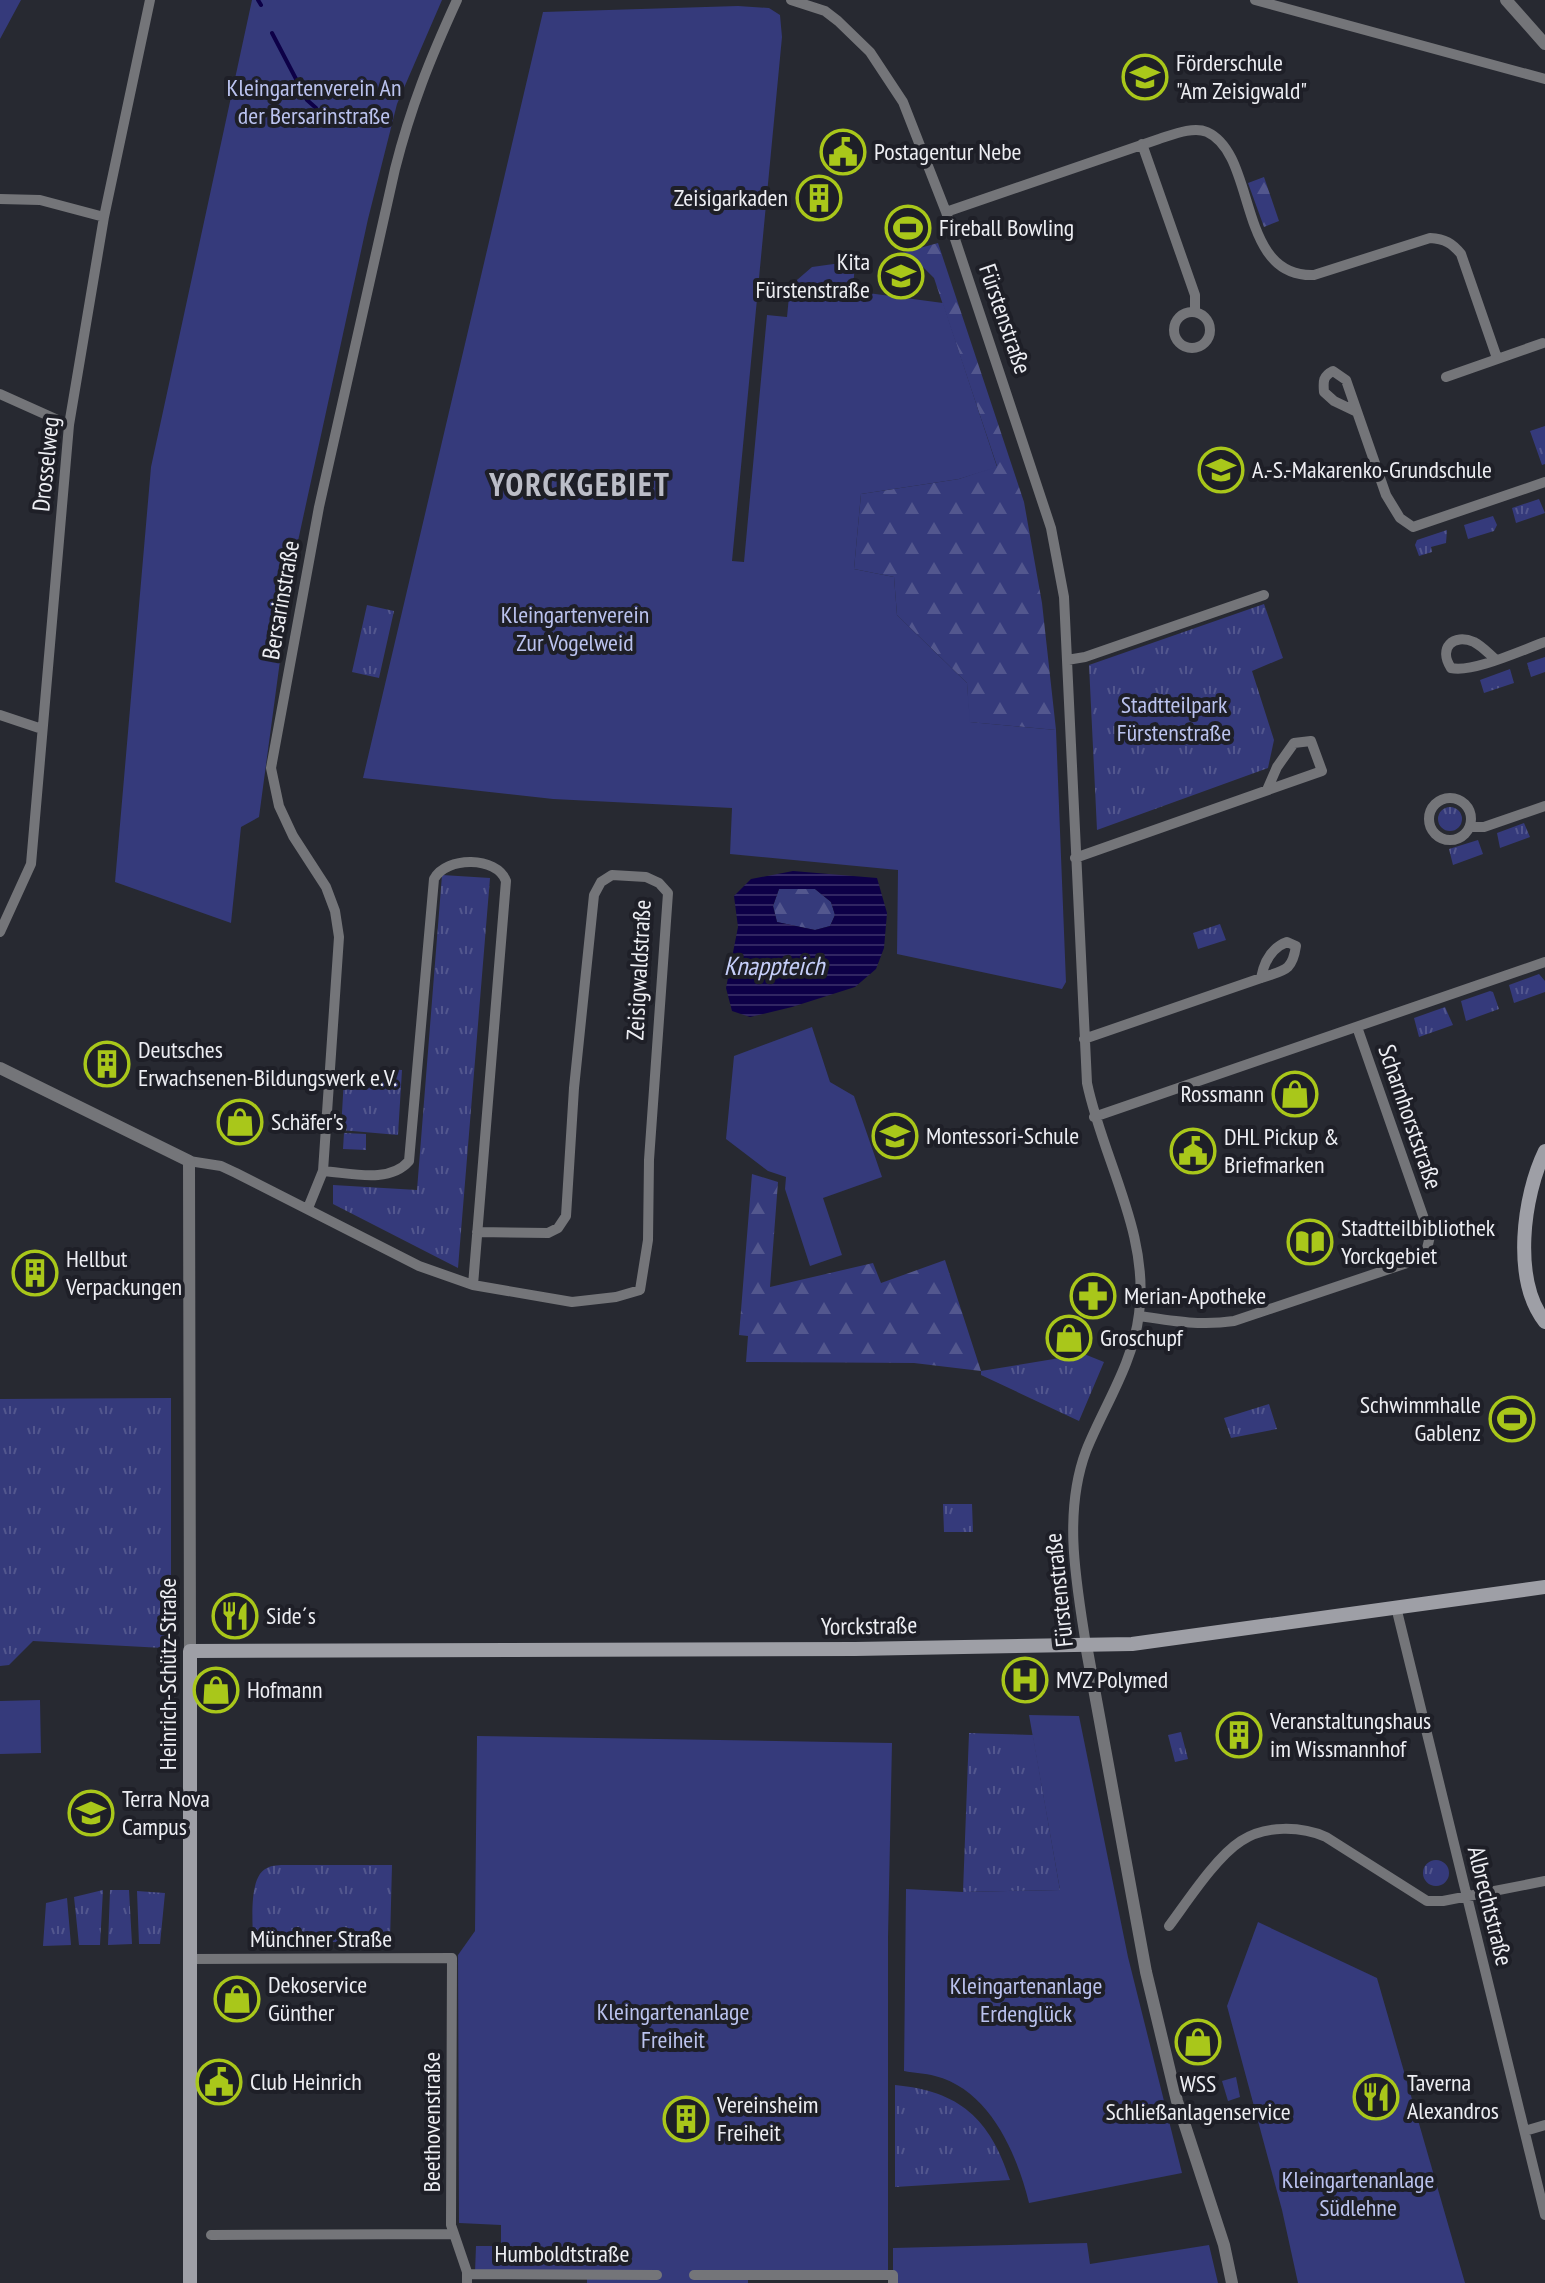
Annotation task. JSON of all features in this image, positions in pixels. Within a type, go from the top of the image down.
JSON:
[{"type":"main road","points":[[1545,1151],[1531,1187],[1525,1252],[1532,1299],[1545,1322]]},
{"type":"main road","name":"Yorckstraße","points":[[190,1651],[839,1649],[1132,1644],[1545,1587]]},
{"type":"main road","name":"Heinrich-Schütz-Straße","points":[[190,1651],[190,2283]]},
{"type":"street","name":"Drosselweg","points":[[0,932],[31,864],[69,425],[104,217],[150,0]]},
{"type":"street","name":"Bersarinstraße","points":[[308,1208],[323,1171],[339,937],[335,911],[326,887],[293,836],[279,806],[271,768],[319,507],[395,169],[408,116],[457,0]]},
{"type":"street","name":"Fürstenstraße","points":[[791,0],[825,11],[870,52],[903,102],[946,212],[1051,528],[1064,597],[1087,1083],[1094,1117],[1133,1231],[1141,1278],[1139,1316],[1127,1360],[1086,1452],[1075,1490],[1073,1527],[1076,1576],[1146,1972],[1177,2101],[1224,2245],[1232,2283]]},
{"type":"street","points":[[1255,0],[1545,79]]},
{"type":"street","points":[[1506,0],[1545,44]]},
{"type":"street","points":[[946,212],[1142,144],[1187,131],[1206,132],[1225,147],[1261,242],[1283,270],[1314,275],[1422,240],[1444,239],[1461,254],[1497,358]]},
{"type":"street","points":[[1142,144],[1195,295],[1195,312]]},
{"type":"street","points":[[0,199],[40,200],[104,217]]},
{"type":"street","points":[[1446,377],[1543,343]]},
{"type":"street","points":[[0,394],[69,425]]},
{"type":"street","points":[[1357,412],[1386,495],[1400,518],[1413,527],[1545,482]]},
{"type":"street","points":[[1067,660],[1085,657],[1264,595]]},
{"type":"street","points":[[1495,659],[1475,643],[1462,640],[1451,643],[1446,649],[1445,659],[1451,668],[1461,671],[1545,642]]},
{"type":"street","points":[[0,715],[42,729]]},
{"type":"street","points":[[1075,858],[1322,771],[1311,741],[1294,743],[1286,751],[1267,790]]},
{"type":"street","points":[[1471,827],[1467,806],[1455,799],[1441,800],[1431,811],[1433,831],[1445,839],[1462,837],[1471,827],[1484,827],[1545,806]]},
{"type":"street","points":[[323,1171],[386,1176],[402,1169],[409,1161],[434,879],[440,869],[448,865],[493,865],[503,871],[506,881],[473,1285]]},
{"type":"street","name":"Zeisigwaldstraße","points":[[0,1068],[189,1161],[221,1166],[419,1266],[473,1285],[572,1302],[616,1297],[640,1290],[648,1240],[649,1160],[668,893],[659,883],[646,877],[612,875],[601,882],[594,895],[574,1088],[566,1216],[558,1228],[548,1233],[477,1232]]},
{"type":"street","name":"Scharnhorststraße","points":[[1094,1117],[1545,962]]},
{"type":"street","points":[[1084,1039],[1261,978]]},
{"type":"street","name":"Scharnhorststraße","points":[[1139,1316],[1193,1324],[1234,1321],[1425,1257],[1430,1236],[1357,1027]]},
{"type":"street","name":"Heinrich-Schütz-Straße","points":[[189,1161],[190,1651]]},
{"type":"street","name":"Albrechtstraße","points":[[1396,1607],[1545,2215]]},
{"type":"street","points":[[1169,1926],[1215,1867],[1241,1841],[1279,1829],[1308,1829],[1326,1837],[1427,1901],[1545,1881]]},
{"type":"street","name":"Münchner Straße","points":[[189,1959],[452,1958]]},
{"type":"street","name":"Beethovenstraße","points":[[452,1958],[451,2225],[467,2279]]},
{"type":"street","points":[[1525,2131],[1545,2125]]},
{"type":"street","points":[[211,2235],[454,2234]]},
{"type":"street","name":"Humboldtstraße","points":[[467,2279],[657,2275]]},
{"type":"street","points":[[694,2275],[815,2279],[893,2275],[893,2283]]},
{"type":"green space","points":[[0,0],[21,0],[0,39]]},
{"type":"green space","name":"Kleingartenverein An der Bersarinstraße","points":[[252,0],[442,0],[397,104],[368,219],[293,564],[259,817],[241,827],[231,923],[115,882],[151,467]]},
{"type":"green space","name":"Kleingartenverein Zur Vogelweid","points":[[738,6],[769,8],[780,15],[782,37],[732,561],[744,562],[767,315],[787,317],[790,286],[812,267],[855,261],[853,291],[943,303],[997,467],[959,479],[861,494],[854,569],[894,577],[897,615],[967,683],[970,722],[1056,730],[1066,982],[1062,989],[897,954],[898,870],[730,854],[732,808],[553,799],[363,778],[543,12]]},
{"type":"green space","points":[[1264,177],[1279,221],[1264,227],[1248,183]]},
{"type":"green space","points":[[938,243],[1024,502],[1042,603],[1056,730],[969,722],[967,683],[897,615],[894,577],[854,569],[861,494],[959,479],[997,466],[934,278],[920,264],[898,256]]},
{"type":"green space","points":[[1545,426],[1545,464],[1542,465],[1530,431]]},
{"type":"green space","points":[[1539,499],[1545,513],[1516,523],[1512,508]]},
{"type":"green space","points":[[1493,516],[1497,525],[1494,531],[1468,539],[1464,525]]},
{"type":"green space","points":[[1447,530],[1446,543],[1431,547],[1432,552],[1419,556],[1415,545],[1417,540]]},
{"type":"green space","name":"Stadtteilpark Fürstenstraße","points":[[1264,604],[1283,658],[1252,671],[1274,740],[1268,768],[1097,830],[1089,665]]},
{"type":"green space","points":[[367,605],[394,611],[379,678],[352,672]]},
{"type":"green space","points":[[1545,657],[1545,672],[1531,677],[1527,663]]},
{"type":"green space","points":[[1510,669],[1514,683],[1484,693],[1480,680]]},
{"type":"green space","points":[[1450,807],[1458,811],[1462,819],[1458,827],[1450,831],[1442,827],[1438,819],[1442,811]]},
{"type":"green space","points":[[1524,823],[1530,837],[1500,848],[1497,833]]},
{"type":"green space","points":[[1478,840],[1483,854],[1453,865],[1449,849]]},
{"type":"green space","points":[[442,875],[490,878],[458,1268],[333,1204],[333,1185],[417,1190]]},
{"type":"green space","points":[[779,889],[815,889],[831,902],[835,915],[830,926],[815,930],[777,922],[773,906]]},
{"type":"green space","points":[[1220,924],[1226,940],[1198,949],[1193,933]]},
{"type":"green space","points":[[1539,974],[1545,981],[1545,992],[1514,1003],[1509,985]]},
{"type":"green space","points":[[1490,991],[1499,1009],[1466,1021],[1461,1001]]},
{"type":"green space","points":[[1445,1007],[1453,1025],[1419,1037],[1414,1018]]},
{"type":"green space","points":[[812,1027],[830,1082],[854,1096],[882,1177],[823,1198],[842,1255],[810,1266],[785,1189],[786,1177],[768,1171],[726,1139],[734,1056]]},
{"type":"green space","points":[[380,1069],[402,1070],[398,1135],[341,1130],[344,1078],[378,1081]]},
{"type":"green space","points":[[344,1133],[366,1134],[366,1150],[343,1149]]},
{"type":"green space","points":[[752,1174],[778,1182],[770,1287],[873,1263],[881,1283],[945,1260],[981,1371],[914,1363],[746,1362],[748,1336],[739,1335]]},
{"type":"green space","points":[[1084,1354],[1104,1362],[1079,1421],[981,1375],[981,1371]]},
{"type":"green space","points":[[171,1398],[171,1634],[163,1648],[33,1641],[9,1665],[0,1666],[0,1399]]},
{"type":"green space","points":[[1269,1404],[1277,1429],[1231,1438],[1224,1418]]},
{"type":"green space","points":[[943,1504],[972,1504],[973,1532],[944,1532]]},
{"type":"green space","points":[[40,1700],[41,1753],[0,1754],[0,1701]]},
{"type":"green space","name":"Kleingartenanlage Erdenglück","points":[[1029,1715],[1079,1716],[1128,1957],[1182,2173],[1029,2203],[1017,2164],[986,2109],[954,2083],[931,2075],[904,2071],[906,1889],[963,1892],[1060,1890]]},
{"type":"green space","points":[[1181,1732],[1188,1759],[1175,1762],[1168,1735]]},
{"type":"green space","points":[[969,1733],[1033,1735],[1060,1890],[963,1892]]},
{"type":"green space","name":"Kleingartenanlage Freiheit","points":[[477,1736],[892,1743],[888,1938],[888,2275],[748,2275],[748,2283],[587,2283],[587,2272],[475,2272],[476,2246],[501,2246],[501,2225],[459,2223],[458,1955],[475,1931]]},
{"type":"green space","points":[[1436,1860],[1445,1864],[1449,1873],[1445,1882],[1436,1886],[1427,1882],[1423,1873],[1427,1864]]},
{"type":"green space","points":[[286,1865],[392,1865],[390,1942],[253,1942],[253,1901],[257,1880],[267,1868]]},
{"type":"green space","points":[[103,1890],[100,1945],[79,1945],[74,1897]]},
{"type":"green space","points":[[110,1890],[129,1890],[132,1944],[108,1945]]},
{"type":"green space","points":[[137,1891],[165,1893],[160,1944],[139,1944]]},
{"type":"green space","points":[[67,1898],[71,1945],[43,1946],[46,1903]]},
{"type":"green space","name":"Kleingartenanlage Südlehne","points":[[1258,1922],[1377,1978],[1465,2283],[1298,2283],[1282,2210],[1227,2006]]},
{"type":"green space","points":[[1236,2077],[1240,2097],[1228,2101],[1222,2081]]},
{"type":"green space","points":[[895,2085],[938,2094],[969,2112],[993,2140],[1010,2180],[895,2187]]},
{"type":"green space","points":[[1087,2243],[1090,2264],[1209,2245],[1218,2283],[893,2283],[893,2248]]},
{"type":"water","name":"Knappteich","points":[[793,871],[877,878],[887,913],[884,948],[876,969],[855,987],[792,1007],[750,1017],[732,1011],[726,988],[738,927],[734,896],[751,879]],"holes":[[[779,889],[815,889],[831,902],[835,915],[830,926],[815,930],[777,922],[773,906]]]},
{"type":"waterway","points":[[258,0],[261,5]]},
{"type":"waterway","points":[[272,33],[307,100],[316,108]]},
{"type":"place","name":"Förderschule \"Am Zeisigwald\"","points":[[1145,77]]},
{"type":"place","name":"Postagentur Nebe","points":[[843,152]]},
{"type":"place","name":"Zeisigarkaden","points":[[819,198]]},
{"type":"place","name":"Fireball Bowling","points":[[908,228]]},
{"type":"place","name":"Kita Fürstenstraße","points":[[901,276]]},
{"type":"place","name":"A.-S.-Makarenko-Grundschule","points":[[1221,470]]},
{"type":"place","name":"Deutsches Erwachsenen-Bildungswerk e.V.","points":[[107,1064]]},
{"type":"place","name":"Rossmann","points":[[1295,1094]]},
{"type":"place","name":"Schäfer's","points":[[240,1122]]},
{"type":"place","name":"Montessori-Schule","points":[[895,1136]]},
{"type":"place","name":"DHL Pickup & Briefmarken","points":[[1193,1151]]},
{"type":"place","name":"Stadtteilbibliothek Yorckgebiet","points":[[1310,1242]]},
{"type":"place","name":"Hellbut Verpackungen","points":[[35,1273]]},
{"type":"place","name":"Merian-Apotheke","points":[[1093,1296]]},
{"type":"place","name":"Groschupf","points":[[1069,1338]]},
{"type":"place","name":"Schwimmhalle Gablenz","points":[[1512,1419]]},
{"type":"place","name":"Side´s","points":[[235,1616]]},
{"type":"place","name":"MVZ Polymed","points":[[1025,1680]]},
{"type":"place","name":"Hofmann","points":[[216,1690]]},
{"type":"place","name":"Veranstaltungshaus im Wissmannhof","points":[[1239,1735]]},
{"type":"place","name":"Terra Nova Campus","points":[[91,1813]]},
{"type":"place","name":"Dekoservice Günther","points":[[237,1999]]},
{"type":"place","name":"WSS Schließanlagenservice","points":[[1198,2042]]},
{"type":"place","name":"Club Heinrich","points":[[219,2082]]},
{"type":"place","name":"Taverna Alexandros","points":[[1376,2097]]},
{"type":"place","name":"Vereinsheim Freiheit","points":[[686,2119]]},
{"type":"district","name":"YORCKGEBIET","points":[[580,485]]}]
